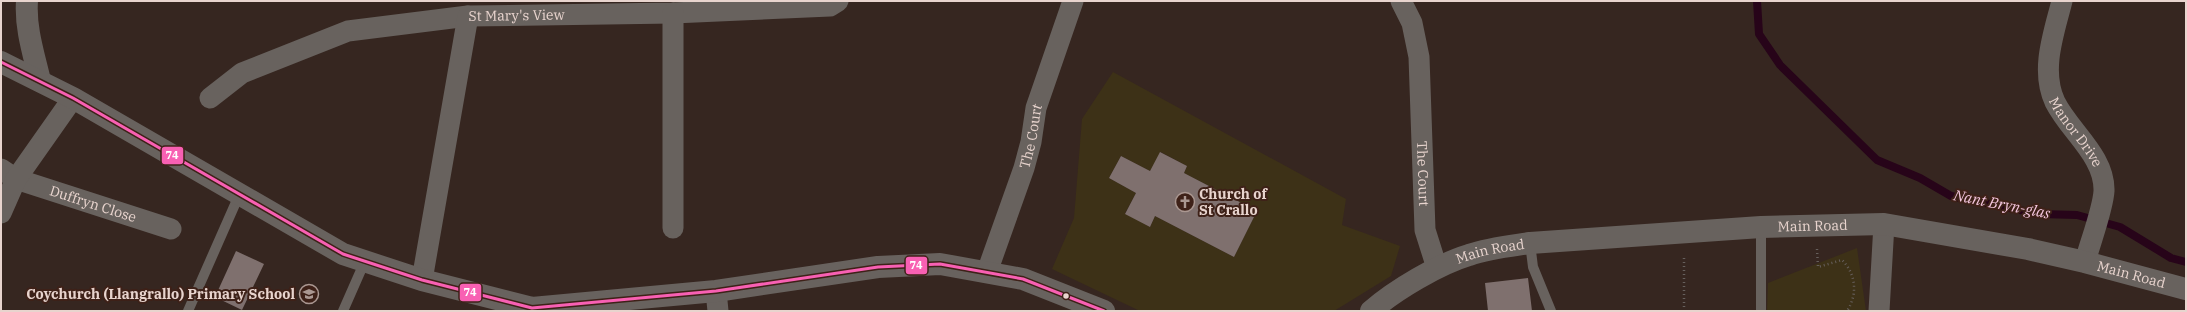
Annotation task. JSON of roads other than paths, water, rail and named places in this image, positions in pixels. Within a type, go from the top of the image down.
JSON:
[{"type":"street","points":[[27,1],[27,20],[40,81]]},
{"type":"street","name":"St Mary's View","points":[[210,98],[242,74],[348,31],[468,16],[673,13],[830,6],[838,1]]},
{"type":"street","name":"The Court","points":[[987,272],[1024,168],[1031,142],[1036,108],[1073,1]]},
{"type":"street","name":"The Court","points":[[1401,1],[1412,23],[1419,57],[1425,230],[1437,268]]},
{"type":"street","name":"Manor Drive","points":[[2062,1],[2049,58],[2050,80],[2055,102],[2100,166],[2104,191],[2085,262]]},
{"type":"street","points":[[672,228],[673,13]]},
{"type":"street","points":[[422,280],[468,16]]},
{"type":"street","points":[[1,62],[73,98],[240,193],[343,254],[422,280],[532,308],[717,301],[878,267],[940,264],[1023,279],[1104,311]]},
{"type":"street","points":[[1,213],[8,174],[73,98]]},
{"type":"street","name":"Duffryn Close","points":[[8,174],[171,229]]},
{"type":"street","points":[[1879,311],[1884,224]]},
{"type":"street","name":"Main Road","points":[[1437,268],[1469,255],[1530,243],[1761,228],[1884,224],[2021,248],[2085,262],[2186,289]]},
{"type":"street","points":[[1371,311],[1380,303],[1437,268]]},
{"type":"lane","points":[[188,311],[240,193]]},
{"type":"lane","points":[[1761,228],[1761,311]]},
{"type":"lane","points":[[1530,243],[1533,267],[1551,311]]},
{"type":"lane","points":[[342,311],[365,261]]},
{"type":"waterway","name":"Nant Bryn-glas","points":[[1757,1],[1759,34],[1780,65],[1877,160],[1920,178],[1951,196],[2039,214],[2077,215],[2120,227],[2171,258],[2186,262]]},
{"type":"place","name":"Church of St Crallo","points":[[1185,202]]},
{"type":"place","name":"Coychurch (Llangrallo) Primary School","points":[[309,294]]}]
